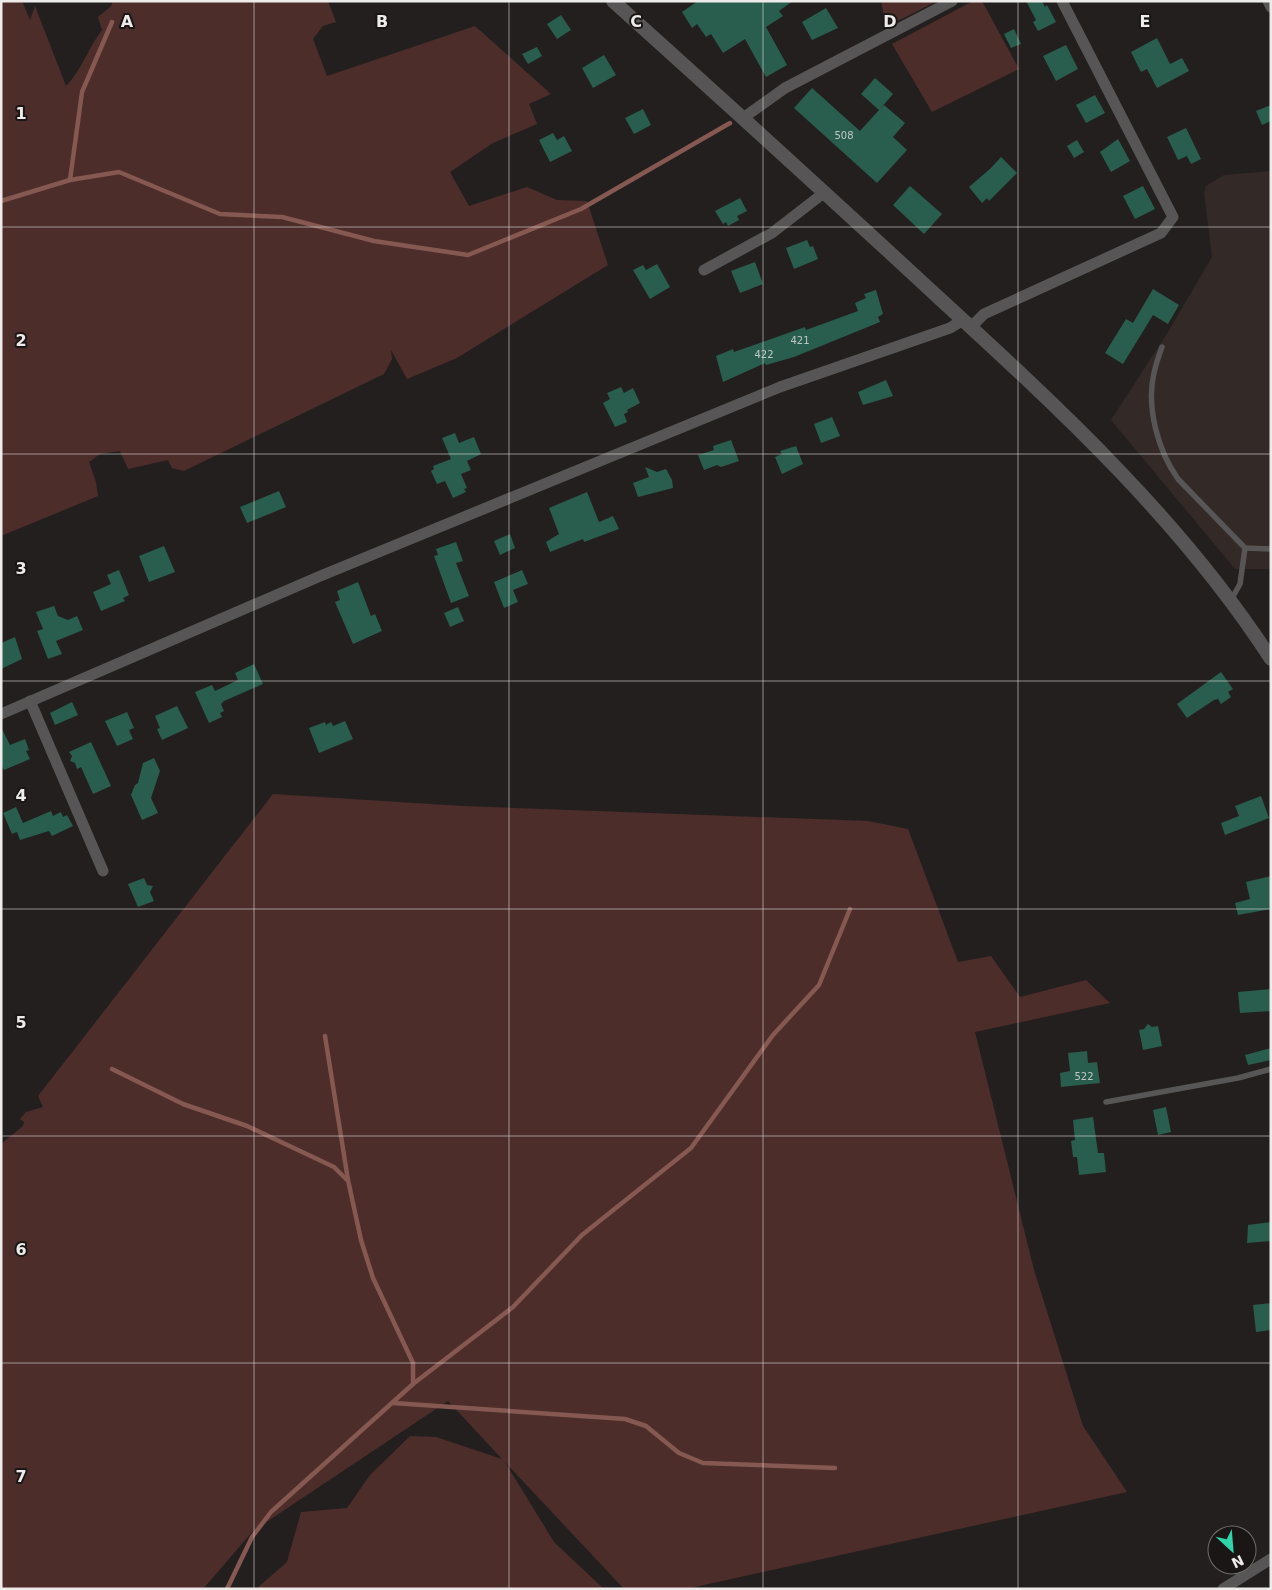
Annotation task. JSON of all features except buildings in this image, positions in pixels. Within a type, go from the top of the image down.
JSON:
[{"type":"street","points":[[613,1],[825,192],[1071,421],[1136,487],[1197,555],[1231,600],[1271,659]]},
{"type":"street","points":[[743,118],[785,88],[952,1]]},
{"type":"street","points":[[1,714],[318,577],[780,387],[967,323],[1161,233],[1173,217],[1062,1]]},
{"type":"street","points":[[1268,1],[1271,7]]},
{"type":"street","points":[[704,270],[772,232],[825,192]]},
{"type":"street","points":[[30,701],[103,871]]},
{"type":"street","points":[[1223,1589],[1271,1559]]},
{"type":"lane","points":[[1162,347],[1154,372],[1152,389],[1153,410],[1162,452],[1178,479],[1245,548],[1271,549]]},
{"type":"lane","points":[[1231,600],[1240,584],[1245,548]]},
{"type":"lane","points":[[1106,1102],[1238,1078],[1271,1069]]},
{"type":"shaded area","points":[[1,1],[22,1],[30,20],[35,6],[66,86],[72,80],[102,30],[98,17],[111,6],[113,1],[328,1],[336,22],[323,26],[313,39],[327,76],[475,26],[551,94],[529,104],[537,124],[493,143],[450,172],[469,206],[527,187],[557,200],[587,201],[608,265],[457,358],[407,379],[391,350],[392,359],[384,374],[184,471],[172,468],[168,460],[128,469],[120,451],[100,454],[89,462],[96,482],[98,496],[1,536]]},
{"type":"shaded area","points":[[881,1],[937,1],[886,27]]},
{"type":"shaded area","points":[[973,1],[982,1],[1019,69],[932,112],[892,44]]},
{"type":"shaded area","points":[[1271,171],[1271,569],[1235,569],[1111,420],[1168,332],[1212,257],[1204,192],[1206,186],[1224,175]]},
{"type":"shaded area","points":[[273,794],[462,806],[868,821],[908,829],[958,962],[991,956],[1020,997],[1086,980],[1110,1003],[975,1032],[1034,1270],[1083,1426],[1127,1492],[686,1589],[624,1589],[505,1462],[554,1542],[604,1589],[256,1589],[287,1562],[301,1512],[347,1508],[370,1475],[410,1436],[436,1437],[502,1459],[448,1401],[253,1531],[203,1589],[1,1589],[1,1144],[23,1126],[24,1122],[20,1119],[26,1112],[43,1107],[38,1096]]},
{"type":"waterway","points":[[1,201],[70,180],[82,92],[112,22]]},
{"type":"waterway","points":[[70,180],[119,172],[220,214],[282,217],[374,241],[468,255],[581,209],[730,123]]},
{"type":"waterway","points":[[227,1589],[252,1537],[271,1512],[413,1384],[513,1307],[582,1235],[691,1148],[773,1035],[819,985],[850,909]]},
{"type":"waterway","points":[[325,1036],[348,1180],[361,1240],[373,1278],[413,1363],[413,1384]]},
{"type":"waterway","points":[[112,1069],[183,1104],[247,1126],[334,1167],[347,1180]]},
{"type":"waterway","points":[[393,1403],[625,1419],[646,1426],[679,1453],[703,1463],[835,1468]]}]
